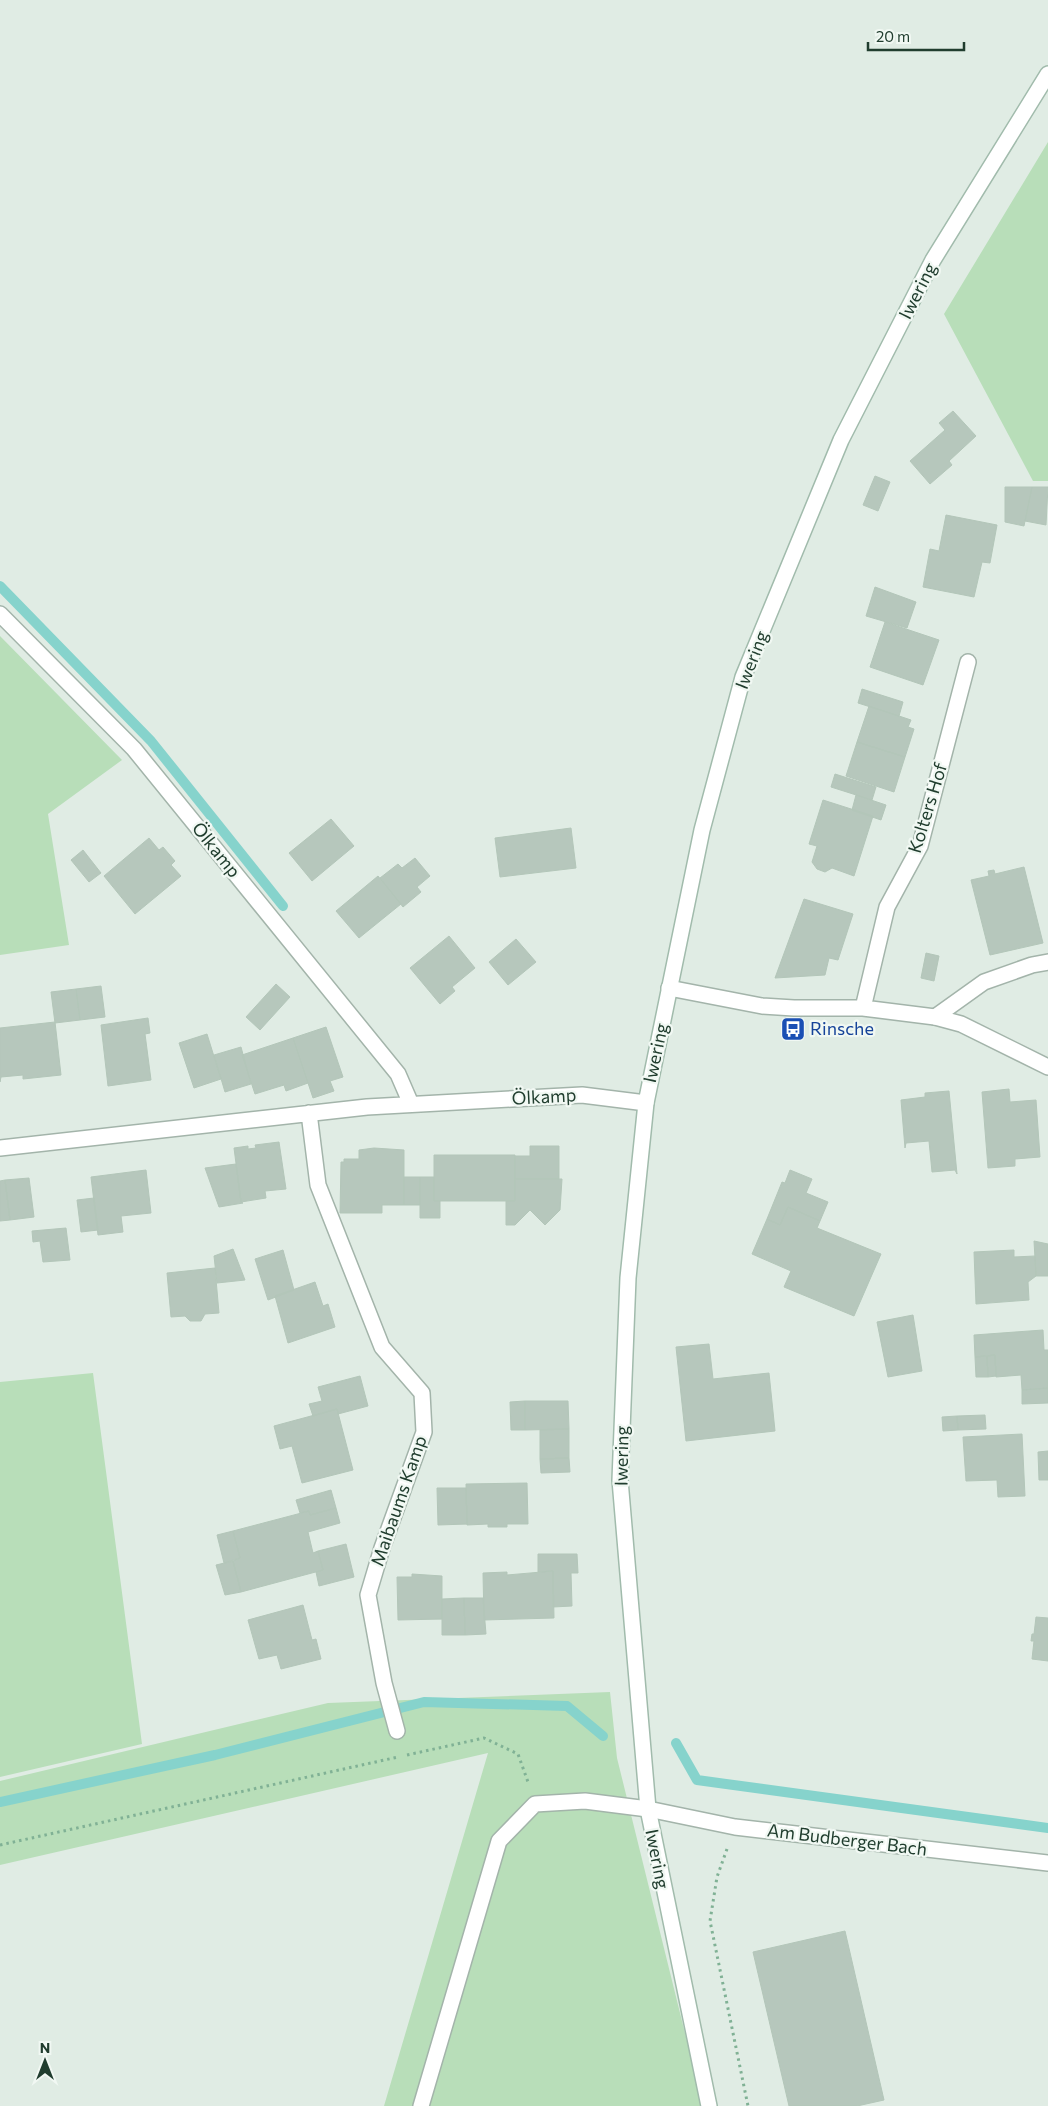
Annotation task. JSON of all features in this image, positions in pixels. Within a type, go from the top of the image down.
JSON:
[{"type":"street","name":"Iwering","points":[[709,2106],[648,1809],[620,1480],[628,1278],[646,1103],[702,830],[744,677],[834,459],[933,260],[1048,74]]},
{"type":"street","name":"Ölkamp","points":[[0,614],[134,749],[398,1074],[411,1104]]},
{"type":"street","name":"Kolters Hof","points":[[863,1008],[887,907],[920,846],[968,662]]},
{"type":"street","points":[[935,1017],[984,982],[1032,965],[1048,962]]},
{"type":"street","points":[[669,988],[762,1006],[863,1008],[935,1017],[962,1024],[1048,1067]]},
{"type":"street","name":"Ölkamp","points":[[0,1148],[411,1104],[582,1095],[646,1103]]},
{"type":"street","name":"Maibaums Kamp","points":[[309,1114],[318,1185],[382,1347],[422,1393],[424,1432],[382,1548],[368,1595],[384,1683],[397,1731]]},
{"type":"street","name":"Am Budberger Bach","points":[[535,1804],[585,1801],[648,1809],[735,1827],[1048,1863]]},
{"type":"street","points":[[420,2106],[499,1841],[535,1804]]},
{"type":"path","points":[[0,1845],[484,1738],[518,1754],[535,1804]]},
{"type":"path","points":[[735,1827],[717,1877],[710,1921],[748,2106]]},
{"type":"green space","points":[[1048,142],[1048,481],[1033,481],[944,314]]},
{"type":"green space","points":[[0,636],[122,760],[48,814],[69,945],[0,955]]},
{"type":"green space","points":[[93,1373],[142,1744],[0,1777],[0,1382]]},
{"type":"green space","points":[[610,1692],[617,1758],[703,2106],[384,2106],[488,1753],[0,1865],[0,1781],[328,1703]]},
{"type":"building","points":[[953,411],[976,436],[949,461],[952,465],[930,484],[910,461],[945,430],[939,423]]},
{"type":"building","points":[[875,476],[890,482],[878,511],[863,505]]},
{"type":"building","points":[[1005,487],[1032,487],[1024,526],[1005,522]]},
{"type":"building","points":[[1032,487],[1048,487],[1046,525],[1025,521]]},
{"type":"building","points":[[946,515],[997,525],[990,563],[982,562],[974,597],[923,587],[930,549],[939,551]]},
{"type":"building","points":[[875,587],[916,602],[907,628],[866,616]]},
{"type":"building","points":[[885,622],[939,640],[923,685],[870,667]]},
{"type":"building","points":[[862,689],[903,702],[899,716],[858,703]]},
{"type":"building","points":[[869,706],[911,720],[908,727],[914,729],[905,757],[857,742]]},
{"type":"building","points":[[857,742],[905,757],[894,792],[846,776]]},
{"type":"building","points":[[835,774],[876,787],[872,800],[831,787]]},
{"type":"building","points":[[856,795],[886,805],[881,820],[852,810]]},
{"type":"building","points":[[823,800],[873,816],[854,876],[832,868],[825,872],[817,869],[812,862],[817,846],[809,844]]},
{"type":"building","points":[[331,819],[354,846],[312,881],[289,853]]},
{"type":"building","points":[[571,828],[576,868],[500,877],[495,838]]},
{"type":"building","points":[[149,838],[159,850],[163,847],[175,861],[171,865],[181,876],[135,914],[104,876]]},
{"type":"building","points":[[83,850],[101,873],[89,882],[71,860]]},
{"type":"building","points":[[415,858],[430,876],[417,887],[421,892],[403,907],[380,878],[398,864],[402,868]]},
{"type":"building","points":[[1024,867],[1043,943],[990,955],[971,880],[989,876],[988,871],[994,870],[995,874]]},
{"type":"building","points":[[378,876],[401,904],[359,938],[336,911]]},
{"type":"building","points":[[804,899],[853,914],[838,960],[829,958],[825,975],[775,978]]},
{"type":"building","points":[[449,936],[475,968],[452,987],[455,991],[440,1004],[410,968]]},
{"type":"building","points":[[516,939],[536,962],[508,985],[489,962]]},
{"type":"building","points":[[926,953],[939,956],[934,981],[921,978]]},
{"type":"building","points":[[276,984],[290,997],[260,1030],[246,1017]]},
{"type":"building","points":[[101,986],[105,1017],[80,1020],[76,989]]},
{"type":"building","points":[[76,989],[80,1020],[55,1023],[51,992]]},
{"type":"building","points":[[148,1018],[150,1033],[145,1034],[151,1080],[108,1086],[101,1025]]},
{"type":"building","points":[[55,1022],[61,1075],[23,1079],[23,1075],[1,1077],[0,1082],[0,1028]]},
{"type":"building","points":[[326,1027],[343,1077],[330,1081],[334,1091],[313,1098],[293,1038]]},
{"type":"building","points":[[207,1034],[221,1079],[194,1088],[179,1043]]},
{"type":"building","points":[[293,1038],[308,1083],[286,1091],[284,1085],[255,1094],[242,1055]]},
{"type":"building","points":[[241,1047],[251,1084],[225,1092],[214,1055]]},
{"type":"building","points":[[1009,1089],[1010,1102],[1036,1100],[1040,1157],[1015,1159],[1015,1166],[988,1168],[982,1092]]},
{"type":"building","points":[[949,1091],[957,1174],[955,1170],[932,1172],[929,1141],[906,1143],[905,1148],[901,1100],[925,1097],[925,1093]]},
{"type":"building","points":[[279,1142],[286,1189],[265,1191],[266,1198],[241,1202],[234,1148],[248,1146],[248,1149],[256,1148],[255,1145]]},
{"type":"building","points":[[530,1146],[559,1146],[559,1179],[515,1179],[515,1156],[530,1156]]},
{"type":"building","points":[[374,1148],[404,1150],[404,1205],[382,1205],[382,1213],[340,1213],[341,1162],[344,1162],[344,1159],[359,1159],[359,1150]]},
{"type":"building","points":[[434,1155],[515,1155],[515,1201],[434,1201]]},
{"type":"building","points":[[236,1164],[241,1202],[243,1203],[219,1207],[205,1168]]},
{"type":"building","points":[[146,1170],[151,1213],[121,1216],[123,1232],[98,1235],[91,1177]]},
{"type":"building","points":[[790,1170],[812,1179],[806,1193],[828,1202],[820,1221],[788,1207],[780,1225],[767,1219],[782,1182],[785,1183]]},
{"type":"building","points":[[404,1177],[420,1177],[420,1205],[404,1205]]},
{"type":"building","points":[[420,1177],[434,1177],[434,1201],[440,1201],[440,1218],[420,1218]]},
{"type":"building","points":[[29,1178],[34,1217],[10,1220],[5,1180]]},
{"type":"building","points":[[515,1179],[562,1179],[560,1210],[545,1225],[530,1210],[515,1225],[506,1225],[506,1201],[515,1201]]},
{"type":"building","points":[[5,1180],[10,1220],[0,1221],[0,1181]]},
{"type":"building","points":[[94,1198],[98,1230],[81,1232],[77,1200]]},
{"type":"building","points":[[788,1207],[820,1221],[817,1228],[881,1254],[854,1316],[784,1287],[791,1271],[752,1254],[767,1219],[780,1225]]},
{"type":"building","points":[[66,1228],[70,1260],[43,1262],[40,1241],[33,1242],[32,1231]]},
{"type":"building","points":[[1034,1241],[1048,1244],[1048,1276],[1036,1276]]},
{"type":"building","points":[[233,1249],[245,1280],[217,1283],[214,1256]]},
{"type":"building","points":[[283,1250],[294,1290],[268,1300],[255,1259]]},
{"type":"building","points":[[1014,1250],[1014,1257],[1035,1256],[1036,1276],[1028,1282],[1029,1300],[976,1304],[974,1252]]},
{"type":"building","points":[[215,1268],[219,1313],[205,1314],[201,1321],[190,1321],[185,1316],[171,1317],[167,1273]]},
{"type":"building","points":[[315,1282],[323,1306],[328,1304],[335,1327],[288,1343],[275,1296]]},
{"type":"building","points":[[913,1315],[922,1371],[888,1377],[877,1322]]},
{"type":"building","points":[[1043,1330],[1044,1350],[1048,1350],[1048,1388],[1022,1390],[1021,1375],[996,1377],[995,1355],[975,1357],[974,1335]]},
{"type":"building","points":[[709,1344],[713,1379],[769,1373],[775,1431],[686,1441],[676,1347]]},
{"type":"building","points":[[995,1355],[996,1376],[988,1377],[987,1356]]},
{"type":"building","points":[[987,1356],[988,1377],[976,1377],[975,1357]]},
{"type":"building","points":[[360,1376],[368,1406],[338,1414],[337,1409],[313,1416],[309,1404],[322,1401],[318,1387]]},
{"type":"building","points":[[1048,1388],[1048,1403],[1022,1404],[1022,1390]]},
{"type":"building","points":[[525,1401],[525,1430],[511,1430],[510,1402]]},
{"type":"building","points":[[525,1401],[568,1401],[569,1429],[525,1430]]},
{"type":"building","points":[[337,1409],[353,1470],[302,1483],[292,1446],[280,1449],[274,1426]]},
{"type":"building","points":[[985,1415],[986,1429],[958,1430],[957,1416]]},
{"type":"building","points":[[957,1416],[958,1430],[943,1431],[942,1417]]},
{"type":"building","points":[[569,1429],[569,1458],[540,1459],[540,1430]]},
{"type":"building","points":[[1022,1434],[1025,1496],[998,1497],[997,1480],[966,1481],[963,1437]]},
{"type":"building","points":[[1048,1451],[1048,1480],[1039,1480],[1038,1452]]},
{"type":"building","points":[[569,1458],[570,1472],[541,1473],[540,1459]]},
{"type":"building","points":[[527,1483],[528,1524],[507,1524],[507,1527],[488,1527],[488,1524],[467,1525],[466,1484]]},
{"type":"building","points":[[437,1488],[466,1488],[467,1524],[438,1525]]},
{"type":"building","points":[[331,1490],[336,1508],[310,1515],[309,1511],[300,1513],[296,1500]]},
{"type":"building","points":[[336,1508],[340,1523],[308,1532],[313,1553],[318,1551],[323,1570],[241,1592],[233,1561],[240,1558],[233,1531],[309,1511],[310,1515]]},
{"type":"building","points":[[233,1531],[240,1558],[224,1563],[217,1535]]},
{"type":"building","points":[[346,1544],[354,1577],[319,1586],[316,1572],[323,1570],[318,1551]]},
{"type":"building","points":[[538,1554],[577,1554],[578,1573],[571,1573],[572,1606],[553,1607],[553,1571],[538,1572]]},
{"type":"building","points":[[233,1561],[241,1592],[225,1595],[216,1565]]},
{"type":"building","points":[[553,1571],[554,1618],[484,1620],[483,1573],[507,1572],[507,1575]]},
{"type":"building","points":[[412,1574],[442,1576],[442,1619],[398,1620],[397,1577],[412,1577]]},
{"type":"building","points":[[464,1598],[465,1635],[442,1635],[442,1599]]},
{"type":"building","points":[[464,1598],[483,1598],[486,1634],[465,1635]]},
{"type":"building","points":[[303,1605],[312,1640],[316,1639],[321,1659],[281,1669],[277,1655],[259,1659],[248,1620]]},
{"type":"building","points":[[1036,1617],[1048,1618],[1048,1661],[1032,1659],[1034,1641],[1031,1641],[1032,1634],[1034,1634]]},
{"type":"building","points":[[845,1931],[884,2100],[857,2106],[789,2106],[753,1952]]},
{"type":"waterway","points":[[0,586],[151,741],[283,906]]},
{"type":"waterway","points":[[0,1802],[215,1755],[424,1702],[567,1706],[603,1736]]},
{"type":"waterway","points":[[676,1743],[697,1780],[1048,1828]]},
{"type":"place","name":"Rinsche","points":[[793,1029]]}]
